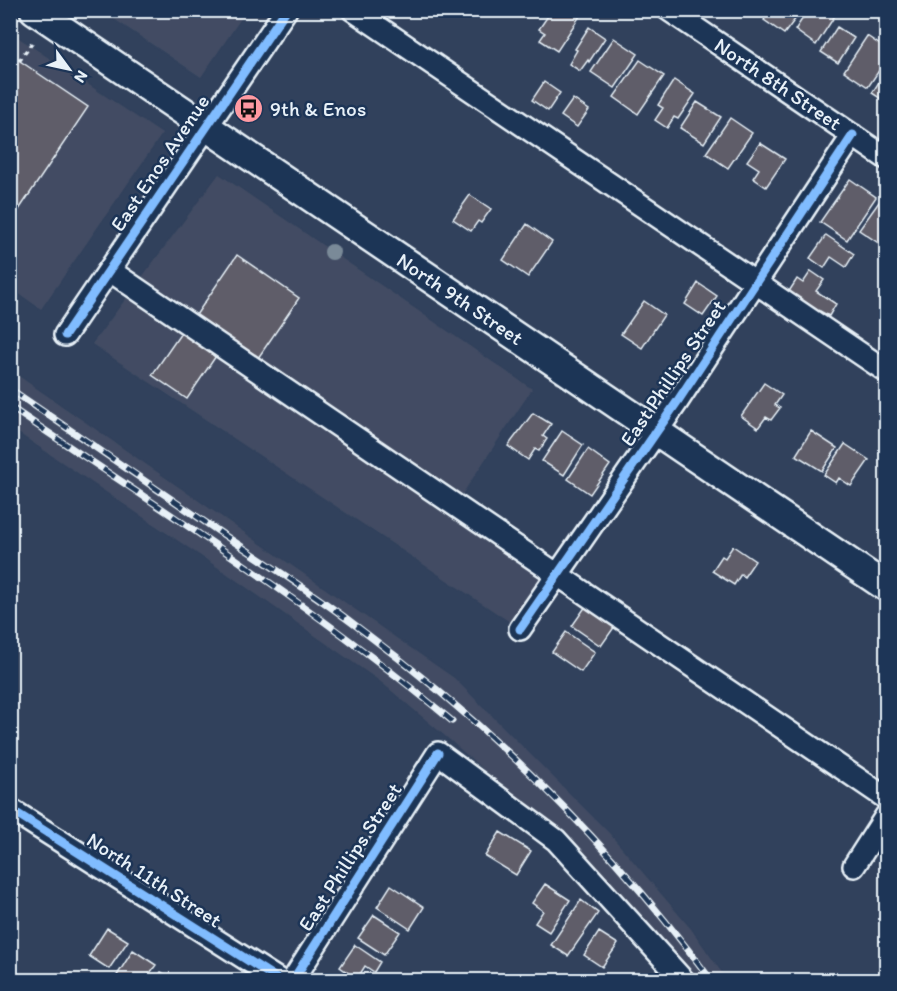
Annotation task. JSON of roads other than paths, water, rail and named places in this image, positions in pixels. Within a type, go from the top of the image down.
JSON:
[{"type":"main road","name":"North 9th Street","points":[[47,14],[206,127],[886,587]]},
{"type":"street","name":"East Enos Avenue","points":[[65,335],[286,10]]},
{"type":"street","points":[[353,10],[886,371]]},
{"type":"street","name":"North 8th Street","points":[[669,10],[886,158]]},
{"type":"street","name":"East Phillips Street","points":[[520,629],[656,432],[854,135]]},
{"type":"street","points":[[109,270],[886,798]]},
{"type":"street","name":"East Phillips Street","points":[[293,981],[438,753],[556,840],[683,981]]},
{"type":"street","name":"North 11th Street","points":[[10,809],[279,981]]},
{"type":"street","points":[[854,866],[886,816]]},
{"type":"railway","points":[[10,389],[322,601],[405,663],[454,704],[546,789],[590,835],[673,930],[711,980]]},
{"type":"railway","points":[[10,407],[291,597],[452,721]]},
{"type":"place","name":"9th & Enos","points":[[249,109]]}]
